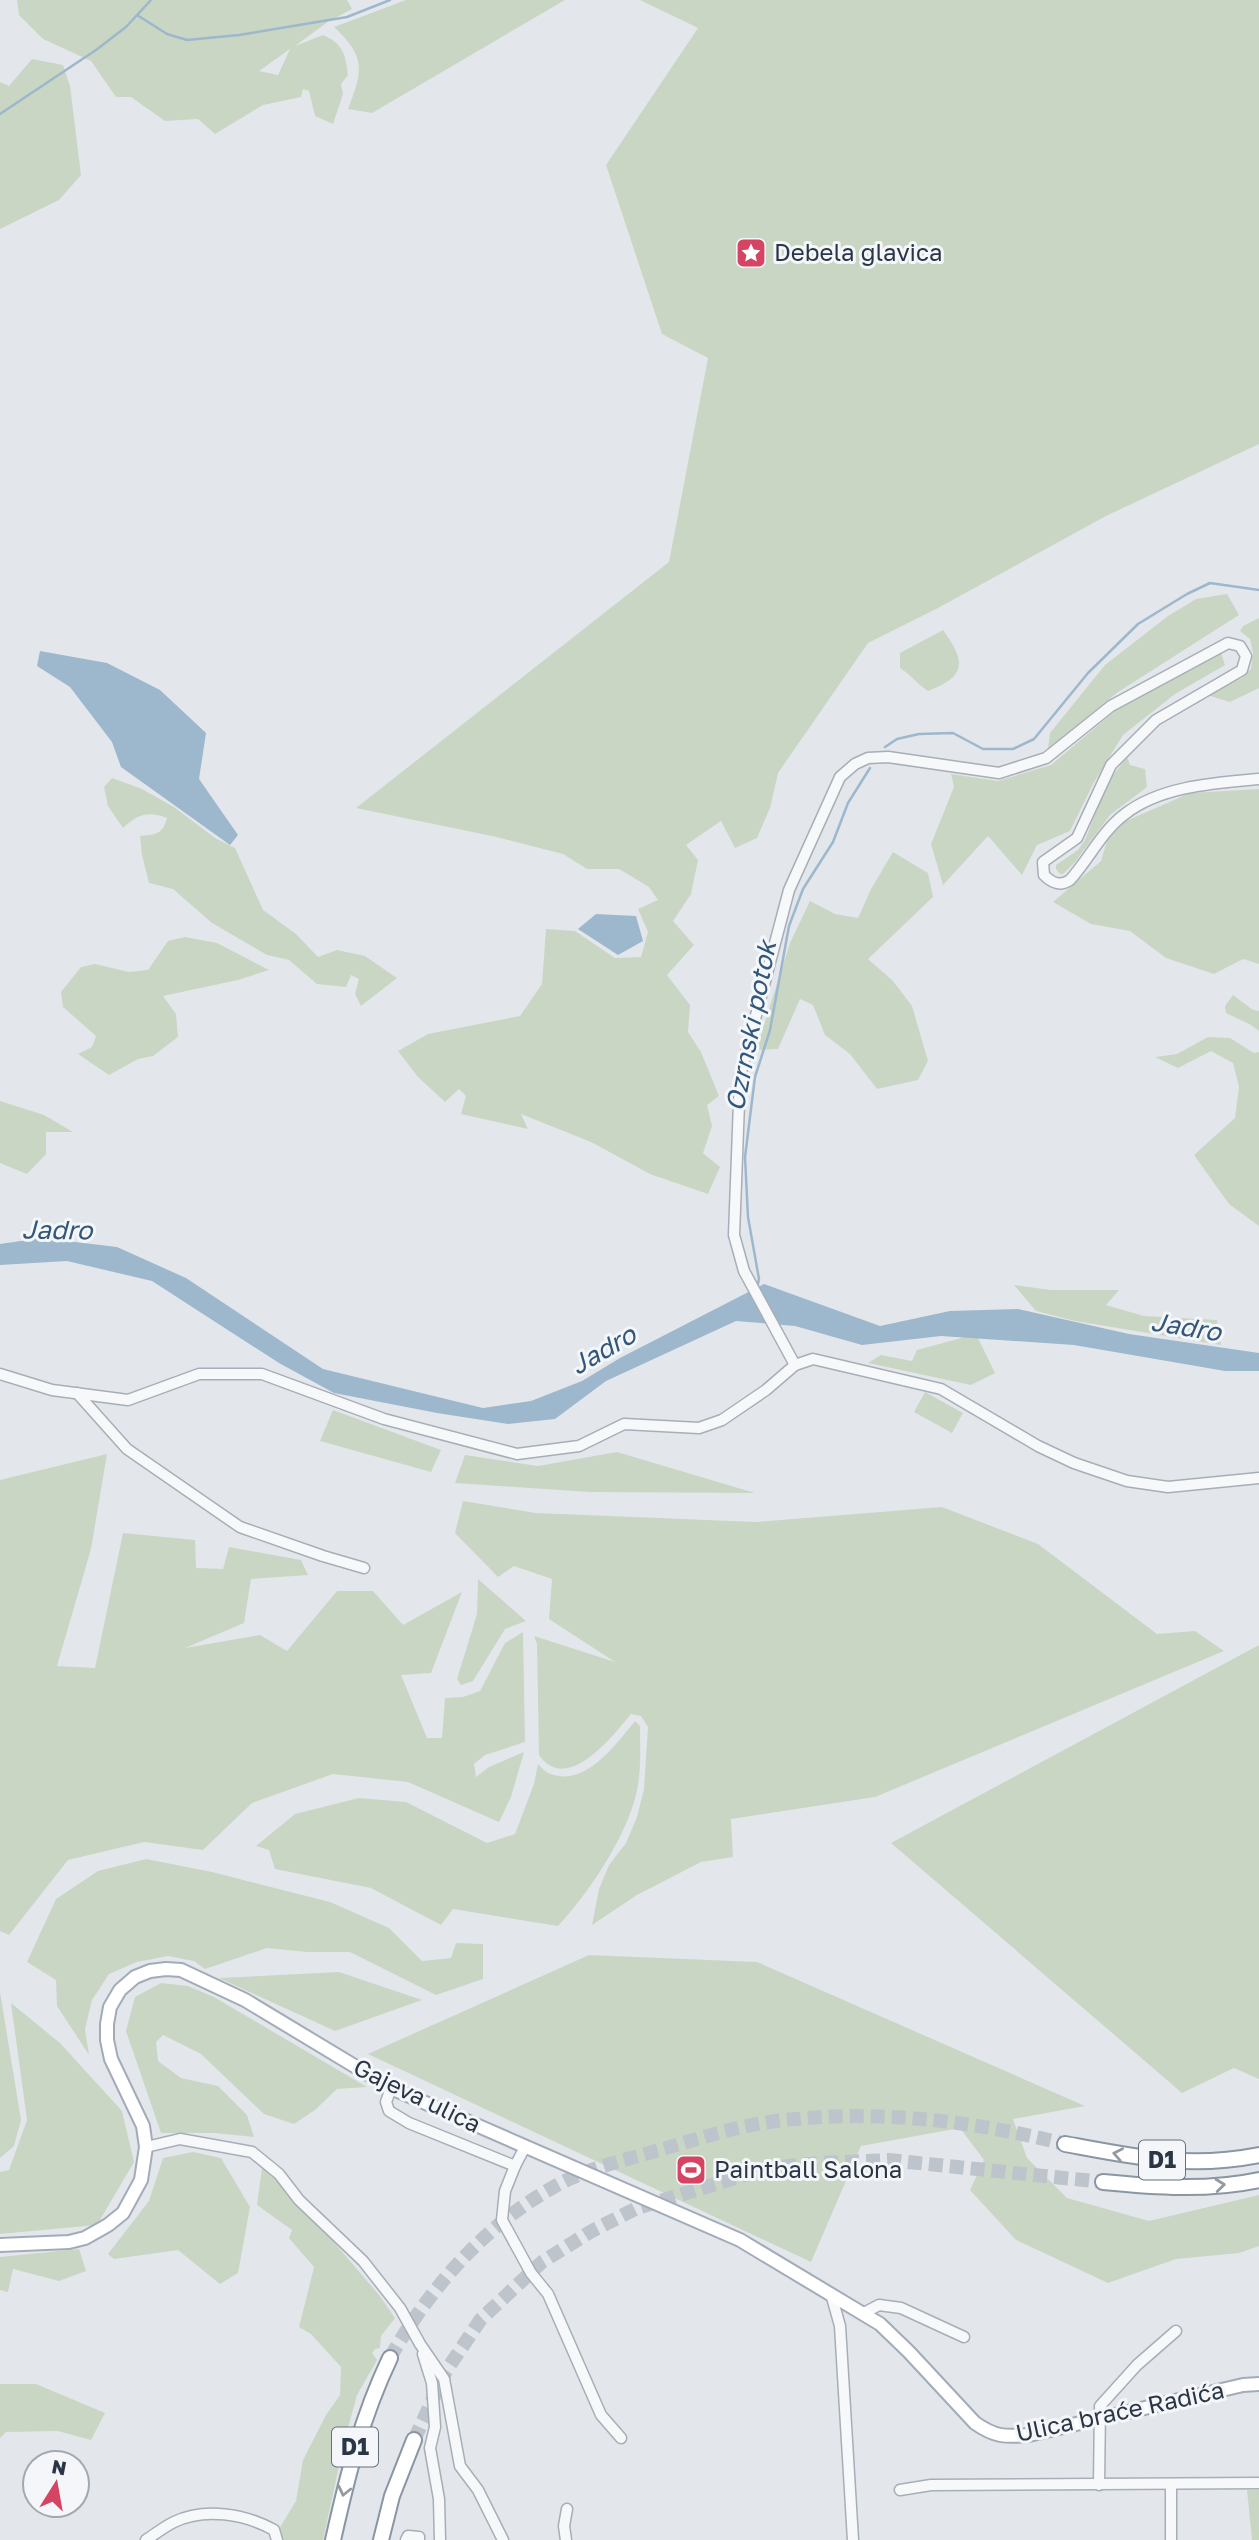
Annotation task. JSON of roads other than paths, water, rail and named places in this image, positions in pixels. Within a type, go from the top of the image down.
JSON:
[{"type":"highway","name":"D1","points":[[1065,2144],[1179,2163],[1222,2161],[1259,2155]]},
{"type":"highway","name":"D1","points":[[1103,2182],[1154,2187],[1203,2187],[1259,2180]]},
{"type":"highway","name":"D1","points":[[333,2540],[354,2451],[372,2397],[390,2358]]},
{"type":"highway","name":"D1","points":[[381,2540],[392,2496],[414,2440]]},
{"type":"main road","name":"Gajeva ulica","points":[[0,2245],[69,2242],[85,2238],[123,2213],[134,2196],[145,2165],[144,2126],[111,2059],[107,2024],[110,2007],[120,1990],[135,1977],[166,1969],[181,1970],[197,1976],[245,2000],[391,2088],[740,2240],[831,2294]]},
{"type":"main road","name":"Ulica braće Radića","points":[[831,2294],[880,2324],[975,2423],[986,2431],[1004,2437],[1029,2435],[1243,2385],[1259,2385]]},
{"type":"street","points":[[795,1365],[744,1271],[734,1235],[740,1076],[789,890],[841,778],[855,764],[868,758],[888,757],[999,773],[1046,758],[1111,706],[1228,643],[1241,646],[1247,656],[1242,670],[1156,720],[1111,765],[1082,831],[1070,845],[1043,862],[1044,875],[1055,883],[1070,880],[1106,833],[1125,814],[1143,803],[1191,787],[1259,779]]},
{"type":"street","points":[[0,1374],[52,1390],[128,1400],[199,1374],[262,1374],[384,1419],[517,1454],[579,1446],[624,1423],[699,1428],[723,1420],[766,1390],[795,1365],[813,1359],[941,1389],[1038,1446],[1127,1481],[1168,1487],[1259,1478]]},
{"type":"street","points":[[77,1393],[127,1449],[240,1527],[365,1568]]},
{"type":"street","points":[[391,2088],[386,2102],[389,2111],[410,2123],[514,2166]]},
{"type":"street","points":[[146,2147],[180,2139],[252,2152],[279,2174],[299,2200],[363,2261],[400,2308],[444,2379],[460,2466],[478,2490],[503,2540]]},
{"type":"street","points":[[525,2147],[514,2166],[505,2191],[502,2220],[531,2273],[548,2294],[601,2415],[621,2438]]},
{"type":"street","points":[[831,2294],[840,2326],[853,2540]]},
{"type":"street","points":[[862,2314],[879,2305],[901,2308],[964,2337]]},
{"type":"street","points":[[1099,2485],[1100,2406],[1137,2365],[1176,2331]]},
{"type":"street","points":[[420,2344],[432,2383],[435,2427],[430,2448],[439,2498],[438,2524],[441,2540]]},
{"type":"street","points":[[900,2490],[931,2485],[1259,2483]]},
{"type":"street","points":[[1171,2485],[1171,2540]]},
{"type":"street","points":[[566,2540],[564,2526],[567,2509]]},
{"type":"street","points":[[146,2540],[175,2522],[222,2514],[255,2520],[274,2530],[277,2540]]},
{"type":"street","points":[[406,2540],[408,2536],[419,2537],[419,2540]]},
{"type":"water","points":[[40,651],[107,663],[160,690],[206,733],[199,779],[238,835],[230,845],[121,767],[112,742],[70,687],[37,666]]},
{"type":"water","points":[[596,914],[636,916],[643,941],[618,955],[578,929]]},
{"type":"water","name":"Jadro","points":[[41,1238],[117,1247],[186,1278],[323,1369],[483,1408],[531,1401],[582,1381],[620,1358],[764,1284],[880,1326],[950,1311],[1018,1309],[1129,1334],[1259,1353],[1259,1371],[1225,1371],[1074,1345],[941,1336],[862,1345],[795,1326],[736,1321],[606,1381],[555,1419],[508,1424],[334,1393],[279,1363],[152,1281],[67,1261],[0,1265],[0,1244]]},
{"type":"waterway","points":[[0,114],[96,50],[126,27],[151,0]]},
{"type":"waterway","points":[[137,15],[167,34],[187,40],[239,35],[347,17],[390,0]]},
{"type":"waterway","name":"Ozrnski potok","points":[[885,747],[897,739],[919,734],[953,733],[983,749],[1013,749],[1034,739],[1088,673],[1138,624],[1210,583],[1259,590]]},
{"type":"waterway","name":"Ozrnski potok","points":[[757,1288],[759,1279],[748,1217],[745,1157],[755,1077],[770,1030],[789,926],[803,889],[833,842],[848,803],[870,768]]},
{"type":"tunnel","points":[[390,2358],[444,2279],[489,2234],[513,2213],[539,2196],[567,2180],[602,2166],[733,2129],[776,2121],[849,2116],[958,2123],[1065,2144]]},
{"type":"tunnel","points":[[414,2440],[446,2371],[481,2319],[542,2262],[590,2232],[637,2208],[768,2168],[819,2163],[889,2160],[1103,2182]]},
{"type":"place","name":"Debela glavica","points":[[751,253]]},
{"type":"place","name":"Paintball Salona","points":[[691,2170]]}]
